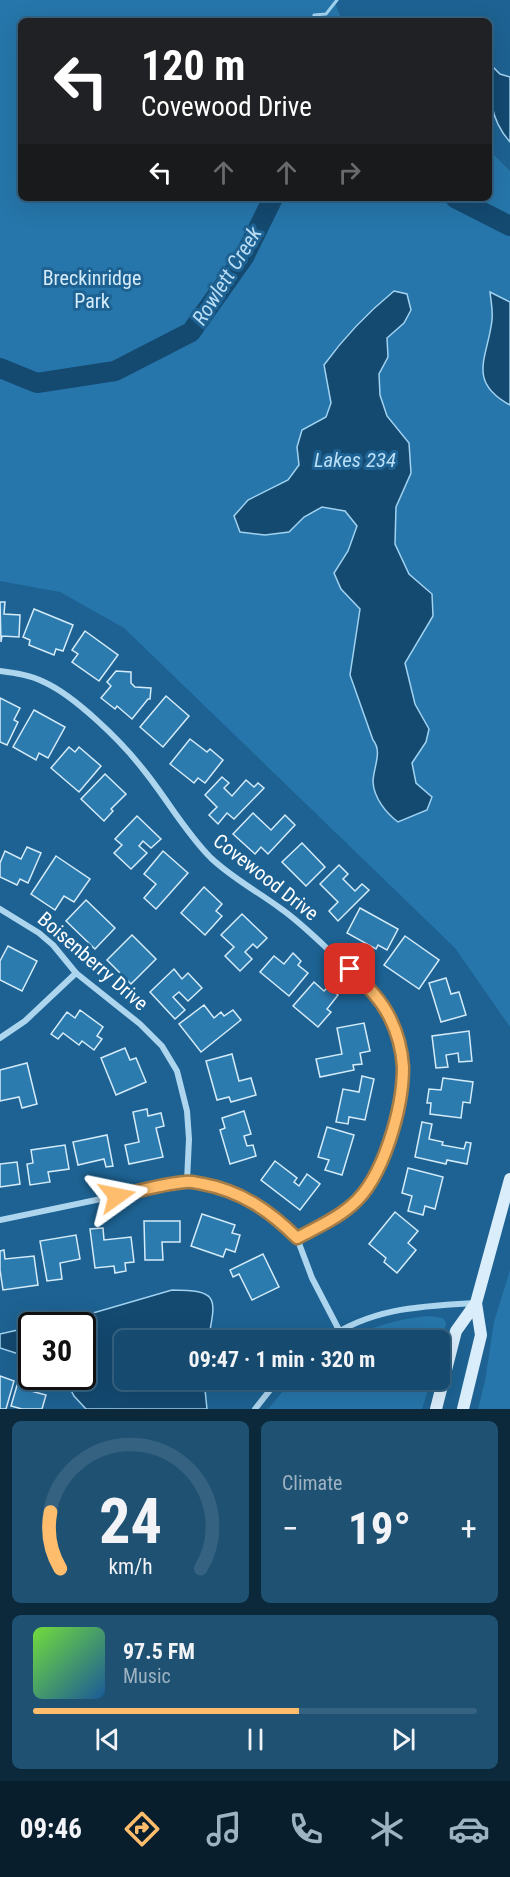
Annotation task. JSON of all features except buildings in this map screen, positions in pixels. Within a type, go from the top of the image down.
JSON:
[{"type":"main road","points":[[436,1409],[456,1331],[476,1303],[510,1179]]},
{"type":"main road","points":[[463,1409],[481,1335],[476,1303]]},
{"type":"street","name":"Covewood Drive","points":[[0,671],[20,673],[45,682],[69,697],[106,730],[141,766],[197,844],[232,876],[280,908],[317,939],[374,994],[391,1020],[403,1065],[402,1089],[382,1160],[367,1188],[354,1204],[332,1220],[297,1238]]},
{"type":"street","name":"Boisenberry Drive","points":[[0,909],[39,933],[53,945],[76,973],[140,1024],[162,1046],[170,1058],[182,1087],[187,1111],[189,1139],[187,1181]]},
{"type":"street","points":[[0,1038],[26,1021],[76,973]]},
{"type":"street","points":[[0,1220],[187,1181],[233,1191],[282,1222],[297,1238],[312,1278],[339,1330],[403,1308],[476,1303]]},
{"type":"street","points":[[255,1409],[270,1390]]},
{"type":"green space","name":"Breckinridge Park","points":[[0,0],[334,0],[341,18],[18,18],[18,201],[492,201],[492,153],[510,171],[510,1027],[455,948],[124,628],[60,592],[0,581]]},
{"type":"green space","points":[[510,1270],[510,1409],[478,1409],[485,1381],[494,1322]]},
{"type":"green space","points":[[428,1316],[443,1318],[446,1323],[444,1330],[369,1330],[406,1319]]},
{"type":"green space","points":[[284,1390],[428,1390],[422,1409],[268,1409]]},
{"type":"water","points":[[492,66],[500,74],[510,77],[510,142],[494,115]]},
{"type":"water","name":"Lakes 234","points":[[394,291],[407,294],[411,310],[404,323],[387,338],[388,357],[379,374],[380,395],[387,416],[409,443],[411,473],[396,507],[395,544],[409,574],[432,594],[433,616],[405,663],[415,704],[429,729],[426,742],[412,763],[416,783],[432,797],[427,810],[398,822],[385,810],[374,788],[376,745],[350,675],[360,609],[341,589],[334,573],[348,551],[357,526],[345,511],[322,507],[304,517],[289,532],[265,535],[240,532],[234,516],[248,500],[288,480],[299,465],[297,447],[302,430],[326,417],[331,403],[324,365],[356,326]]},
{"type":"water","points":[[490,292],[510,302],[510,405],[496,396],[488,387],[484,377],[484,357],[492,320]]},
{"type":"water","points":[[172,1290],[188,1290],[207,1295],[213,1306],[210,1330],[114,1330],[114,1390],[205,1390],[207,1409],[86,1409],[71,1390],[96,1390],[96,1312]]},
{"type":"water","points":[[18,1330],[18,1354],[0,1348],[0,1334]]},
{"type":"waterway","points":[[314,18],[314,15],[326,14],[337,0]]},
{"type":"waterway","name":"Rowlett Creek","points":[[0,368],[37,383],[115,371],[191,332],[244,257],[272,201]]},
{"type":"waterway","name":"Rowlett Creek","points":[[461,201],[510,226]]},
{"type":"route","points":[[117,1196],[187,1181],[214,1186],[233,1191],[250,1200],[282,1222],[297,1238],[332,1220],[354,1204],[367,1188],[382,1160],[402,1089],[403,1065],[399,1044],[383,1005],[350,969]]}]
